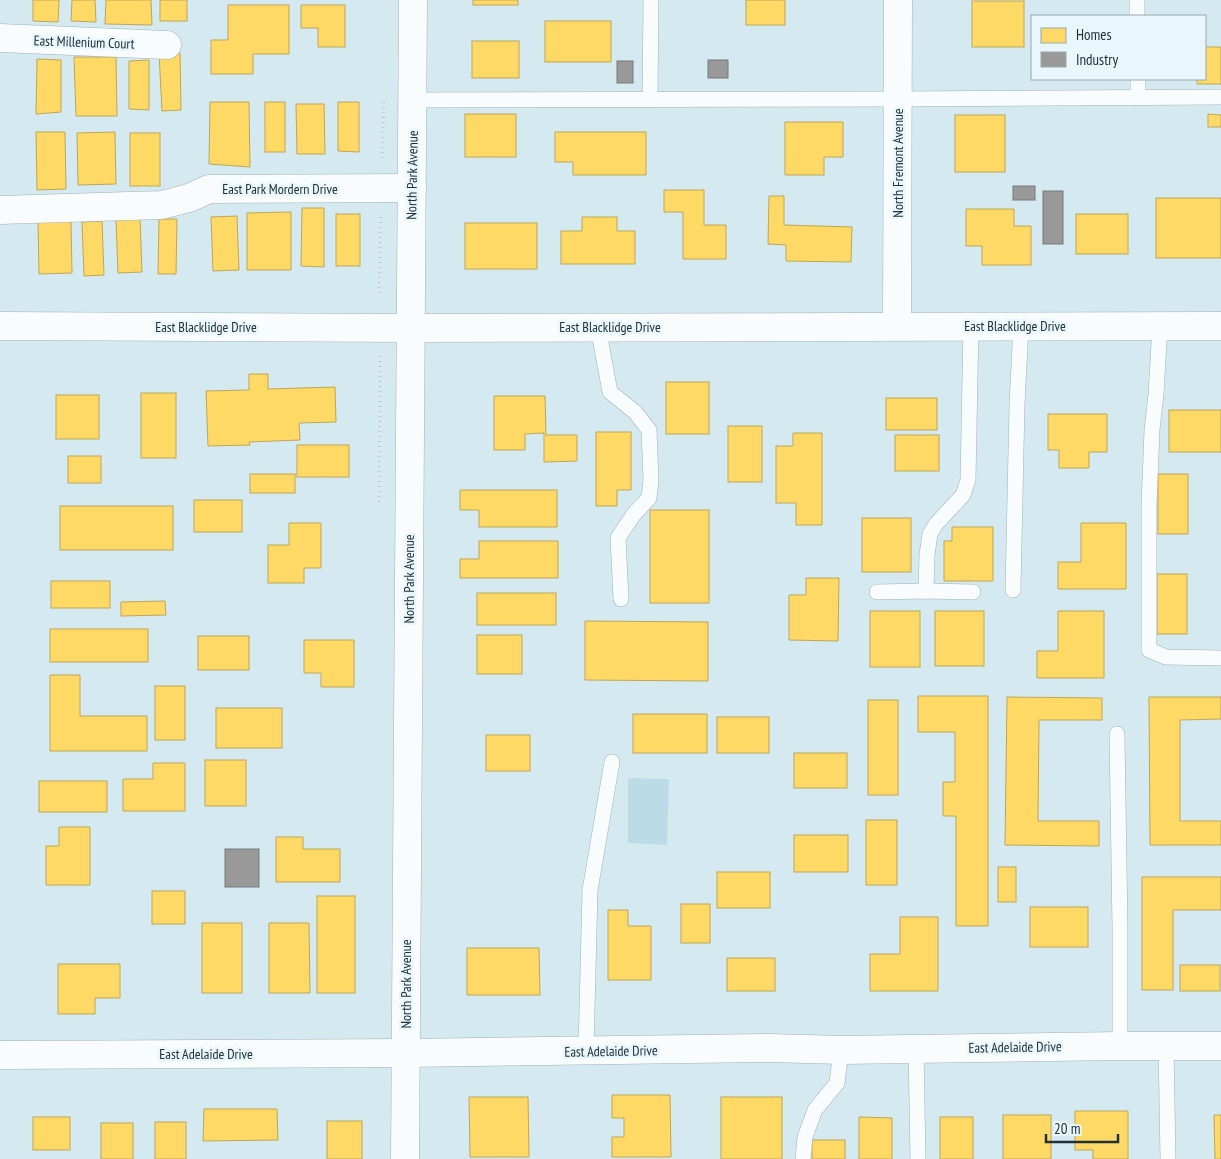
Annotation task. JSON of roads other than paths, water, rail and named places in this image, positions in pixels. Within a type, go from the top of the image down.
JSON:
[{"type":"street","name":"North Park Avenue","points":[[406,1159],[410,328],[414,0]]},
{"type":"street","name":"North Fremont Avenue","points":[[897,326],[898,0]]},
{"type":"street","name":"East Millenium Court","points":[[0,38],[167,46]]},
{"type":"street","name":"East Park Mordern Drive","points":[[0,210],[162,205],[189,198],[209,189],[412,188]]},
{"type":"street","name":"East Blacklidge Drive","points":[[0,326],[410,328],[1221,326]]},
{"type":"street","name":"East Adelaide Drive","points":[[0,1055],[1221,1046]]},
{"type":"lane","points":[[650,100],[651,0]]},
{"type":"lane","points":[[1137,0],[1137,15]]},
{"type":"lane","points":[[1138,80],[1138,98]]},
{"type":"lane","points":[[413,100],[1221,97]]},
{"type":"lane","points":[[926,591],[927,555],[930,534],[936,524],[964,495],[968,480],[971,326]]},
{"type":"lane","points":[[1012,590],[1021,326]]},
{"type":"lane","points":[[1160,326],[1151,440],[1149,650],[1166,657],[1221,658]]},
{"type":"lane","points":[[598,327],[610,392],[635,412],[649,430],[651,480],[649,498],[634,514],[618,538],[621,599]]},
{"type":"lane","points":[[877,592],[973,592]]},
{"type":"lane","points":[[1117,734],[1120,1046]]},
{"type":"lane","points":[[586,1051],[590,890],[612,762]]},
{"type":"lane","points":[[1166,1046],[1168,1159]]},
{"type":"lane","points":[[916,1049],[918,1159]]},
{"type":"lane","points":[[803,1159],[805,1137],[815,1110],[837,1082],[841,1050]]}]
